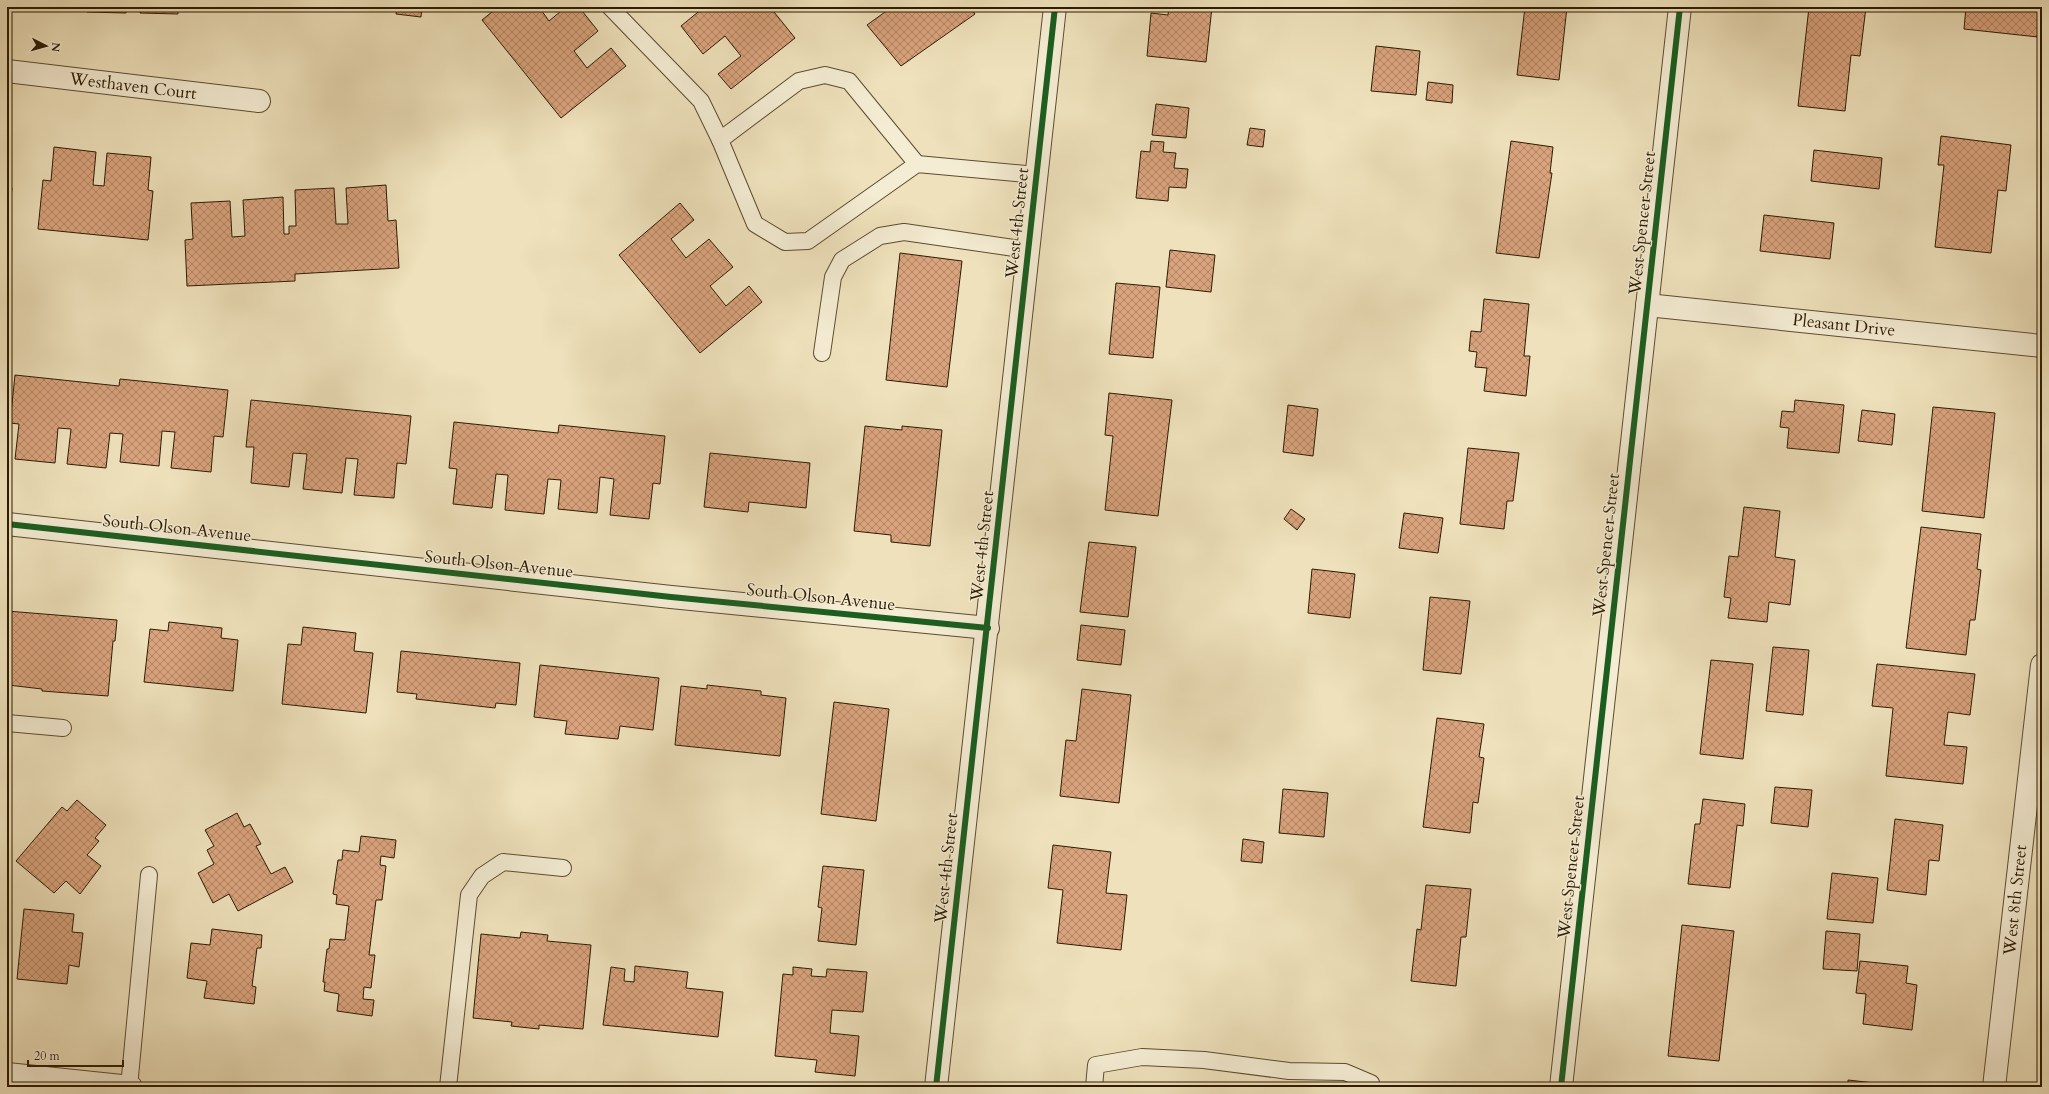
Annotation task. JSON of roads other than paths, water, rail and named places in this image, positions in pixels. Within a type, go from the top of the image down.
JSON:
[{"type":"street","name":"West 4th Street","points":[[936,1087],[988,628],[1055,7]]},
{"type":"street","name":"West Spencer Street","points":[[1561,1087],[1680,7]]},
{"type":"street","name":"Westhaven Court","points":[[7,71],[259,101]]},
{"type":"street","name":"Pleasant Drive","points":[[1647,305],[2042,346]]},
{"type":"street","name":"South Olson Avenue","points":[[7,524],[663,596],[988,628]]},
{"type":"street","name":"West 8th Street","points":[[1994,1087],[2042,665]]},
{"type":"street","points":[[7,1074],[130,1087]]},
{"type":"lane","points":[[610,7],[701,100],[720,140],[755,224],[786,242],[808,241],[917,164],[1036,175]]},
{"type":"lane","points":[[720,140],[799,81],[825,75],[850,81],[917,164]]},
{"type":"lane","points":[[822,353],[833,277],[842,260],[880,236],[904,232],[1028,250]]},
{"type":"lane","points":[[7,723],[63,728]]},
{"type":"lane","points":[[448,1087],[469,895],[482,876],[503,862],[563,868]]},
{"type":"lane","points":[[130,1087],[149,875]]},
{"type":"lane","points":[[1094,1087],[1096,1065],[1142,1057],[1204,1060],[1289,1071],[1345,1072],[1371,1083],[1372,1087]]}]
